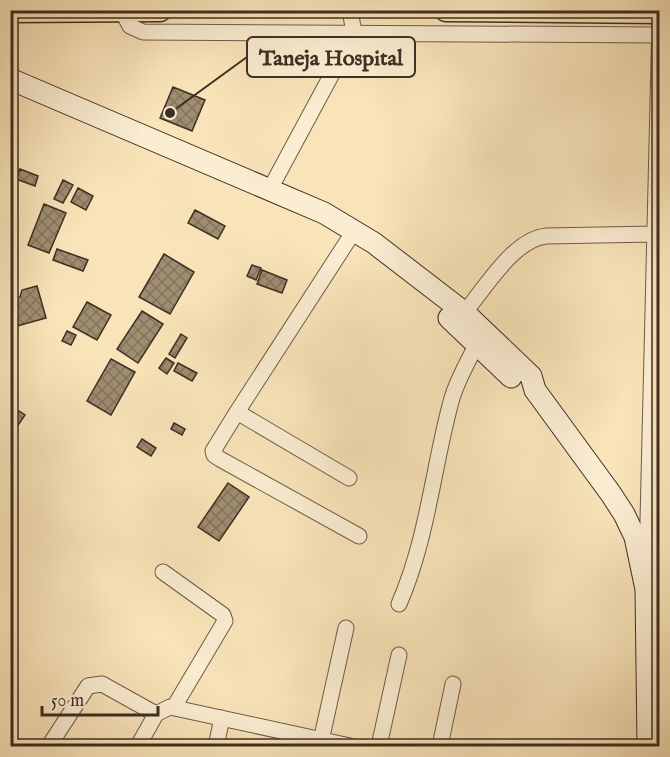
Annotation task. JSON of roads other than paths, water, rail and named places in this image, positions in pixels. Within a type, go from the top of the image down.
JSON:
[{"type":"main road","points":[[10,11],[160,10]]},
{"type":"main road","points":[[446,10],[660,12]]},
{"type":"main road","points":[[10,79],[324,213],[367,253],[460,318],[480,337],[519,386],[535,390],[624,514],[635,537],[646,589],[648,747]]},
{"type":"main road","points":[[10,92],[318,225],[351,236]]},
{"type":"street","points":[[270,189],[354,33],[350,10]]},
{"type":"street","points":[[122,11],[130,26],[143,32],[659,35]]},
{"type":"street","points":[[646,589],[660,19]]},
{"type":"street","points":[[460,318],[511,256],[531,240],[546,236],[654,234]]},
{"type":"street","points":[[351,236],[214,447],[214,455],[359,536]]},
{"type":"street","points":[[399,604],[414,568],[452,399],[464,365],[480,337]]},
{"type":"street","points":[[237,412],[349,478]]},
{"type":"street","points":[[163,572],[222,615],[225,621],[174,707]]},
{"type":"street","points":[[321,741],[346,628]]},
{"type":"street","points":[[379,747],[399,655]]},
{"type":"street","points":[[48,747],[88,686],[102,684],[156,714]]},
{"type":"street","points":[[440,747],[453,684]]},
{"type":"street","points":[[138,747],[156,714],[165,708],[174,707],[350,747]]},
{"type":"street","points":[[216,747],[222,718]]},
{"type":"place","name":"Taneja Hospital","points":[[170,113]]}]
